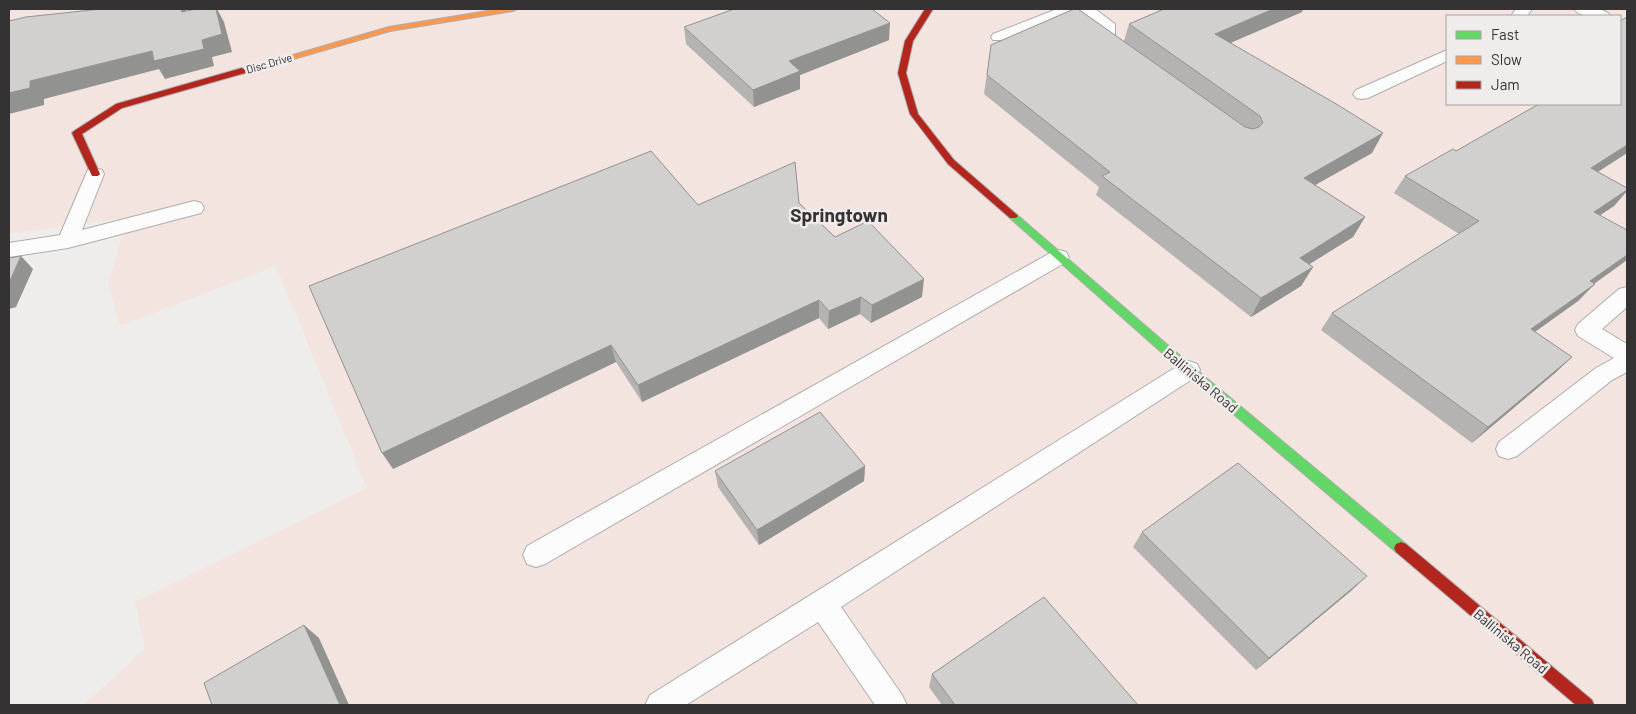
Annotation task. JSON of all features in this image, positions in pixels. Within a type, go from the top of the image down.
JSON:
[{"type":"street","name":"Disc Drive","points":[[94,174],[77,133],[119,106],[389,29],[513,9]]},
{"type":"street","name":"Balliniska Road","points":[[929,9],[909,41],[902,73],[914,114],[951,162],[1189,370],[1587,705]]},
{"type":"lane","points":[[999,37],[1070,9]]},
{"type":"lane","points":[[1085,9],[1108,24],[1107,41],[1131,58]]},
{"type":"lane","points":[[1582,9],[1600,15]]},
{"type":"lane","points":[[1362,94],[1446,56]]},
{"type":"lane","points":[[68,241],[94,174]]},
{"type":"lane","points":[[9,250],[68,241],[194,208]]},
{"type":"lane","points":[[536,555],[1059,257]]},
{"type":"lane","points":[[1627,294],[1586,330],[1627,355]]},
{"type":"lane","points":[[1508,449],[1604,374],[1627,362]]},
{"type":"lane","points":[[660,705],[1189,370]]},
{"type":"lane","points":[[822,604],[892,705]]},
{"type":"shaded area","points":[[9,9],[1627,9],[1627,705],[83,705],[145,649],[135,602],[367,488],[276,266],[120,326],[108,284],[127,218],[9,234]]},
{"type":"building","points":[[101,9],[181,9],[182,12],[196,9],[216,9],[222,34],[202,40],[204,49],[154,61],[152,51],[30,81],[30,88],[9,93],[9,21],[26,17]]},
{"type":"building","points":[[734,9],[872,9],[890,23],[789,61],[800,71],[753,90],[684,27]]},
{"type":"building","points":[[1074,9],[1078,9],[1245,127],[1253,129],[1263,123],[1260,116],[1129,24],[1164,9],[1273,9],[1215,34],[1383,133],[1304,178],[1365,217],[1300,258],[1313,267],[1261,298],[1102,176],[1110,172],[987,75],[991,45]]},
{"type":"building","points":[[1627,17],[1627,145],[1591,168],[1627,188],[1627,190],[1594,212],[1627,230],[1627,255],[1590,281],[1595,284],[1531,329],[1572,357],[1488,427],[1332,313],[1479,221],[1405,176],[1453,149],[1456,151],[1537,105],[1621,105],[1621,20]]},
{"type":"building","points":[[651,151],[698,205],[795,162],[799,203],[835,237],[868,221],[924,279],[872,305],[861,297],[829,311],[819,300],[638,385],[611,345],[382,453],[309,286]]},
{"type":"building","points":[[21,256],[9,283],[9,258]]},
{"type":"building","points":[[820,412],[865,466],[757,530],[715,471]]},
{"type":"building","points":[[1238,463],[1367,576],[1269,658],[1142,532]]},
{"type":"building","points":[[1044,597],[1138,705],[955,705],[932,674]]},
{"type":"building","points":[[304,625],[340,705],[212,705],[204,683]]},
{"type":"traffic: fast","points":[[1013,216],[1189,370],[1401,548]]},
{"type":"traffic: slow","points":[[242,71],[389,29],[513,9]]},
{"type":"traffic: jam","points":[[929,9],[909,41],[902,73],[914,114],[951,162],[1013,216]]},
{"type":"traffic: jam","points":[[95,174],[77,133],[119,106],[242,71]]},
{"type":"traffic: jam","points":[[1401,548],[1587,705]]},
{"type":"district","name":"Springtown","points":[[839,214]]}]
